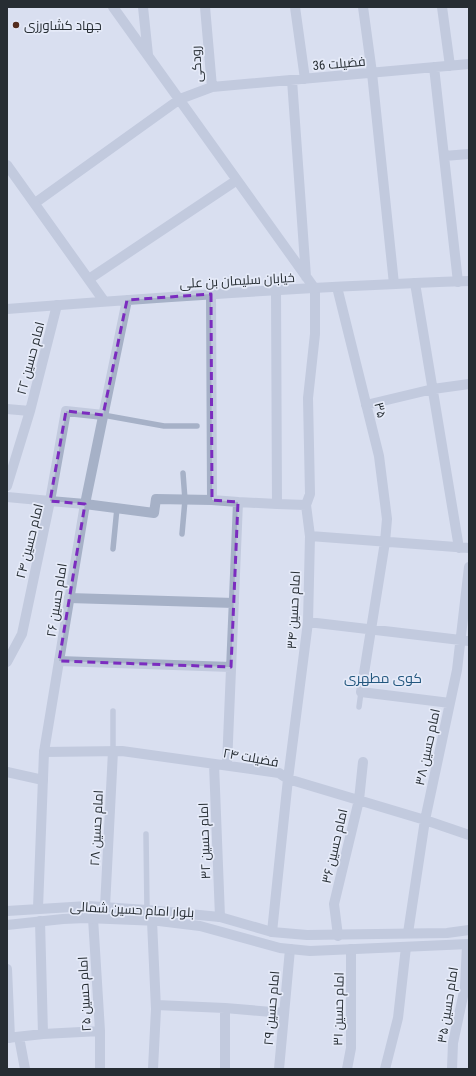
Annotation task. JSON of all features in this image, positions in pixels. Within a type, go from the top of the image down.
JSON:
[{"type":"street","points":[[114,7],[314,288]]},
{"type":"street","points":[[143,7],[149,56]]},
{"type":"street","name":"رودکی","points":[[35,203],[180,99],[212,87],[205,7]]},
{"type":"street","points":[[296,7],[305,79]]},
{"type":"street","points":[[363,7],[372,73],[394,284]]},
{"type":"street","points":[[442,7],[450,66]]},
{"type":"street","name":"فضیلت 36","points":[[212,87],[469,64]]},
{"type":"street","points":[[434,67],[458,282]]},
{"type":"street","points":[[292,80],[306,278]]},
{"type":"street","points":[[444,156],[469,154]]},
{"type":"street","points":[[7,165],[104,301]]},
{"type":"street","points":[[89,279],[237,180]]},
{"type":"street","name":"خیابان سلیمان بن علی","points":[[7,309],[276,290],[469,281]]},
{"type":"street","points":[[310,536],[464,548],[433,389],[415,283]]},
{"type":"street","name":"۳۵","points":[[337,287],[379,456],[387,519],[372,630],[361,692]]},
{"type":"street","name":"امام حسین ۳۴","points":[[272,932],[288,779],[308,622],[310,536],[306,505],[310,494],[308,398],[315,334],[314,288]]},
{"type":"street","points":[[276,290],[277,504]]},
{"type":"street","points":[[211,294],[212,500]]},
{"type":"street","name":"امام حسین ۲۶","points":[[38,908],[44,752],[85,504],[127,300]]},
{"type":"street","name":"امام حسین ۲۲","points":[[7,486],[30,411],[57,305]]},
{"type":"street","points":[[366,406],[433,389],[469,384]]},
{"type":"street","points":[[7,409],[30,411]]},
{"type":"street","points":[[7,497],[50,501],[66,411],[103,415]]},
{"type":"street","name":"امام حسین ۲۴","points":[[7,662],[22,634],[50,501],[154,513],[156,499],[185,500]]},
{"type":"street","points":[[185,500],[306,505]]},
{"type":"street","points":[[227,766],[238,502]]},
{"type":"street","name":"امام حسین ۳۸","points":[[408,933],[425,820],[457,670],[465,641],[469,567]]},
{"type":"street","points":[[69,598],[234,603]]},
{"type":"street","points":[[308,622],[465,641]]},
{"type":"street","points":[[59,661],[231,667]]},
{"type":"street","points":[[361,692],[450,703]]},
{"type":"street","name":"امام حسین ۲۸","points":[[105,907],[113,751]]},
{"type":"street","name":"فضیلت ۲۴","points":[[44,752],[122,751],[279,773],[288,779],[425,820],[469,835]]},
{"type":"street","name":"امام حسین ۳۶","points":[[338,936],[334,904],[359,800],[363,762]]},
{"type":"street","name":"امام حسین ۳۲","points":[[214,764],[220,917]]},
{"type":"street","points":[[7,772],[43,780]]},
{"type":"street","name":"بلوار امام حسین شمالی","points":[[7,911],[88,906],[147,910],[220,917],[272,932],[307,936],[448,932],[469,930]]},
{"type":"street","name":"بلوار امام حسین شمالی","points":[[7,925],[63,919],[93,918],[152,921],[200,926],[280,948],[310,951],[406,946],[468,945]]},
{"type":"street","name":"امام حسین ۲۵","points":[[93,918],[100,1031],[100,1069]]},
{"type":"street","points":[[40,921],[43,1034]]},
{"type":"street","points":[[152,921],[156,1005],[153,1069]]},
{"type":"street","points":[[383,948],[384,934]]},
{"type":"street","name":"امام حسین ۳۵","points":[[452,1069],[453,1043],[465,987],[468,945]]},
{"type":"street","points":[[385,1069],[398,1018],[406,946]]},
{"type":"street","name":"امام حسین ۲۹","points":[[279,1069],[290,949]]},
{"type":"street","name":"امام حسین ۳۱","points":[[347,1069],[351,1048],[351,949]]},
{"type":"street","points":[[7,969],[12,1038],[25,1069]]},
{"type":"street","points":[[156,1005],[225,1008],[284,1013]]},
{"type":"street","points":[[225,1008],[225,1069]]},
{"type":"street","points":[[12,1038],[43,1034],[100,1031]]},
{"type":"lane","points":[[103,415],[164,426],[197,426]]},
{"type":"lane","points":[[182,534],[185,500],[183,473]]},
{"type":"lane","points":[[113,549],[117,508]]},
{"type":"lane","points":[[359,707],[361,692]]},
{"type":"lane","points":[[113,711],[113,751]]},
{"type":"lane","points":[[146,834],[147,910]]},
{"type":"highlighted area","points":[[211,294],[212,500],[238,502],[231,667],[59,661],[85,504],[50,501],[66,411],[103,415],[127,300]]},
{"type":"place","name":"جهاد کشاورزی","points":[[16,25]]},
{"type":"district","name":"کوی مطهری","points":[[383,678]]}]
